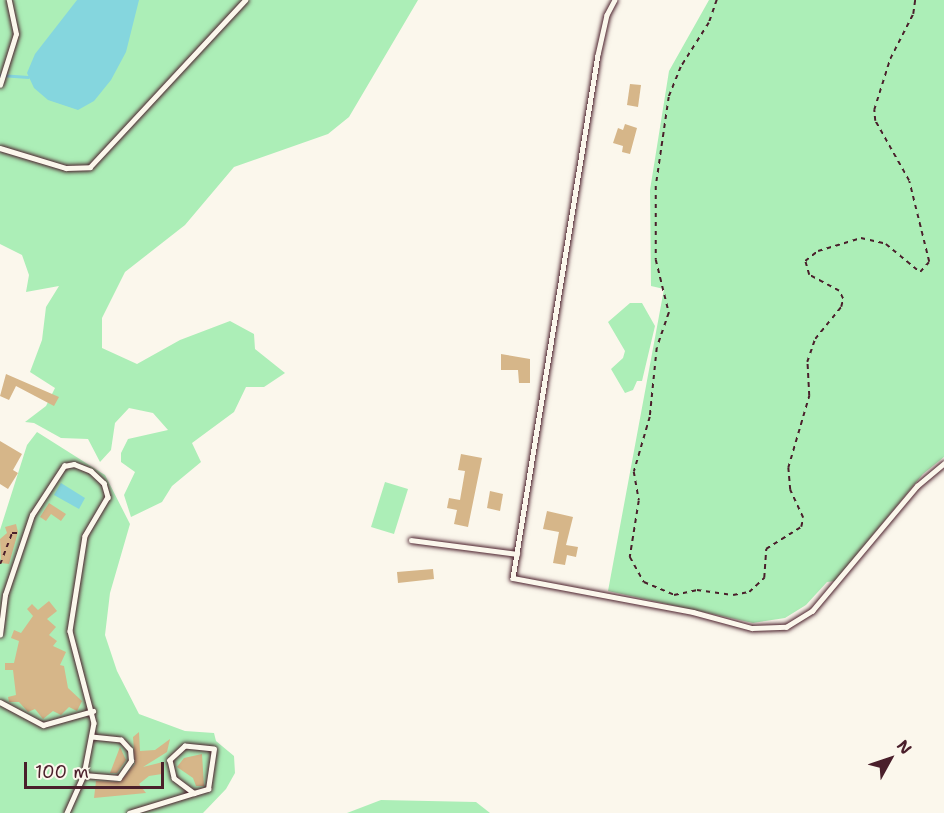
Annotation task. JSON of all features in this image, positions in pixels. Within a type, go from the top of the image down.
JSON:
[{"type":"lane","points":[[1,83],[16,34],[9,0]]},
{"type":"lane","points":[[0,148],[66,168],[90,167],[245,0]]},
{"type":"lane","points":[[615,0],[607,15],[598,55],[513,578],[693,612],[752,628],[786,627],[812,611],[917,486],[944,464]]},
{"type":"lane","points":[[0,635],[5,595],[32,515],[64,466],[80,465],[104,483],[106,505],[85,536],[70,628],[93,711],[92,737],[84,775],[67,813]]},
{"type":"lane","points":[[411,540],[517,554]]},
{"type":"lane","points":[[0,702],[43,725],[93,711]]},
{"type":"lane","points":[[84,775],[119,778],[131,761],[130,750],[121,740],[92,737]]},
{"type":"lane","points":[[129,813],[208,789],[214,749],[185,746],[170,760],[174,778],[194,793]]},
{"type":"path","points":[[717,0],[709,23],[681,67],[669,97],[656,186],[656,260],[669,312],[657,348],[650,417],[634,472],[639,501],[630,557],[644,582],[674,595],[697,590],[733,595],[749,592],[764,578],[766,549],[795,534],[801,527],[803,518],[790,490],[788,468],[809,396],[807,362],[815,339],[842,307],[843,299],[839,291],[809,275],[805,261],[818,251],[861,238],[885,244],[920,272],[929,262],[909,181],[875,121],[874,110],[890,59],[913,14],[915,0]]},
{"type":"path","points":[[0,564],[12,533],[26,535]]},
{"type":"green space","points":[[0,0],[418,0],[349,117],[328,134],[234,167],[185,225],[125,272],[102,318],[102,348],[137,364],[180,340],[230,321],[254,334],[255,349],[285,373],[264,387],[246,387],[234,412],[192,443],[201,462],[172,486],[162,502],[131,517],[124,495],[135,472],[121,462],[121,453],[128,439],[168,430],[153,413],[129,408],[115,423],[111,450],[100,462],[88,439],[61,438],[34,423],[25,422],[46,406],[55,388],[30,372],[42,340],[46,307],[59,286],[26,292],[29,275],[22,255],[0,244]]},
{"type":"green space","points":[[709,0],[944,0],[944,457],[923,474],[835,581],[827,582],[806,605],[785,618],[753,623],[608,591],[664,289],[651,286],[650,190],[669,71]]},
{"type":"green space","points":[[630,303],[642,303],[655,326],[642,381],[637,381],[633,390],[625,393],[611,369],[623,358],[625,351],[608,322]]},
{"type":"green space","points":[[37,432],[105,475],[130,524],[110,593],[105,635],[117,671],[139,714],[185,731],[214,733],[216,741],[234,756],[235,773],[226,789],[203,813],[0,813],[0,530],[27,445]]},
{"type":"green space","points":[[385,482],[408,489],[394,534],[371,527]]},
{"type":"green space","points":[[381,800],[476,802],[490,813],[347,813]]},
{"type":"water","points":[[77,0],[139,0],[126,52],[111,80],[94,101],[78,110],[48,100],[34,88],[27,73],[35,54]]},
{"type":"water","points":[[61,483],[85,498],[79,509],[54,495]]},
{"type":"building","points":[[630,84],[641,85],[638,107],[627,105]]},
{"type":"building","points":[[625,124],[637,128],[630,154],[622,152],[623,146],[613,143],[618,128],[623,130]]},
{"type":"building","points":[[501,354],[530,359],[530,383],[519,383],[518,370],[501,370]]},
{"type":"building","points":[[6,374],[59,397],[54,406],[16,386],[9,400],[0,396]]},
{"type":"building","points":[[0,441],[22,454],[13,470],[18,473],[8,489],[0,484]]},
{"type":"building","points":[[461,454],[482,458],[468,527],[454,524],[457,510],[447,508],[449,498],[460,500],[465,471],[458,470]]},
{"type":"building","points":[[490,491],[503,494],[500,511],[487,508]]},
{"type":"building","points":[[49,503],[66,514],[61,521],[51,514],[46,521],[40,517]]},
{"type":"building","points":[[547,511],[573,517],[566,545],[578,547],[576,557],[567,555],[565,565],[553,563],[559,532],[543,529]]},
{"type":"building","points":[[16,524],[18,532],[9,564],[1,563],[0,539],[7,533],[5,527]]},
{"type":"building","points":[[433,569],[434,579],[398,583],[397,572]]},
{"type":"building","points":[[49,601],[57,611],[47,619],[56,627],[49,635],[57,641],[53,646],[66,652],[60,665],[64,666],[68,688],[82,701],[77,711],[69,707],[61,715],[53,711],[43,719],[35,709],[28,712],[19,702],[9,702],[8,697],[16,695],[13,670],[5,670],[5,663],[14,663],[19,641],[11,638],[14,630],[21,633],[33,616],[27,609],[32,604],[38,610]]},
{"type":"building","points":[[139,732],[140,751],[155,750],[170,739],[167,752],[143,767],[163,762],[162,774],[149,776],[139,784],[146,793],[94,798],[96,781],[120,782],[135,764],[133,737]]},
{"type":"building","points":[[120,747],[126,760],[117,773],[110,773]]},
{"type":"building","points":[[202,754],[204,786],[196,786],[193,778],[177,767],[184,758]]},
{"type":"waterway","points":[[0,75],[28,77]]}]
